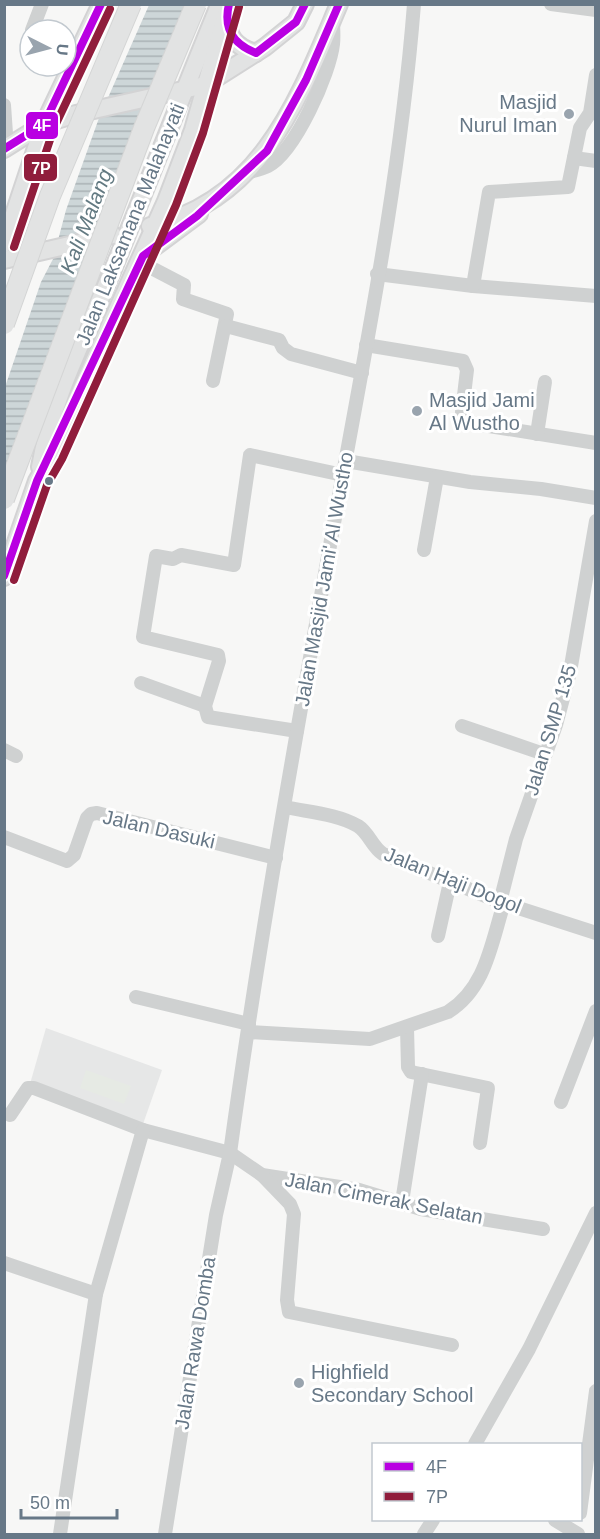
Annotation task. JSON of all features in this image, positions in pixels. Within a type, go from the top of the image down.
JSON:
[{"type":"highway","points":[[4,324],[50,196],[131,4]]},
{"type":"highway","points":[[4,499],[144,128],[196,4]]},
{"type":"main road","points":[[78,45],[100,4]]},
{"type":"main road","points":[[6,148],[44,124],[96,109],[164,96],[205,85],[256,53],[296,22],[305,4]]},
{"type":"main road","points":[[224,8],[228,31],[233,41],[242,49],[256,53]]},
{"type":"main road","name":"Jalan Laksamana Malahayati","points":[[4,577],[38,481],[142,258],[193,130],[224,8]]},
{"type":"main road","name":"Jalan Laksamana Malahayati","points":[[38,481],[44,441],[121,233],[144,197],[184,91],[224,8]]},
{"type":"main road","points":[[142,258],[197,216],[246,173],[267,151],[280,130],[336,11]]},
{"type":"main road","points":[[4,244],[44,124],[63,78]]},
{"type":"main road","points":[[4,260],[156,225],[216,198]]},
{"type":"street","name":"Jalan Masjid Jami' Al Wustho","points":[[230,1152],[297,731],[362,374],[400,131],[414,4]]},
{"type":"street","points":[[551,4],[596,10]]},
{"type":"street","points":[[473,286],[489,192],[562,189],[570,184],[580,128],[593,113],[596,75]]},
{"type":"street","points":[[4,105],[6,148]]},
{"type":"street","points":[[574,158],[596,161]]},
{"type":"street","points":[[142,258],[184,285],[183,300],[227,314],[213,381]]},
{"type":"street","points":[[377,274],[473,286],[596,296]]},
{"type":"street","points":[[226,326],[279,340],[283,348],[291,354],[362,374]]},
{"type":"street","points":[[366,345],[463,361],[467,370],[464,418],[471,423],[596,443]]},
{"type":"street","points":[[537,434],[545,382]]},
{"type":"street","points":[[297,731],[215,720],[208,717],[205,706],[219,661],[218,655],[144,637],[156,556],[173,559],[181,555],[234,565],[250,455],[596,498]]},
{"type":"street","points":[[424,550],[436,477]]},
{"type":"street","name":"Jalan SMP 135","points":[[136,997],[248,1028],[370,1039],[407,1028],[458,1006],[477,985],[544,754],[556,725],[570,672],[596,521]]},
{"type":"street","points":[[141,683],[205,706]]},
{"type":"street","points":[[462,726],[544,754]]},
{"type":"street","name":"Jalan Haji Dogol","points":[[285,807],[348,821],[365,832],[374,848],[383,854],[502,902],[596,933]]},
{"type":"street","name":"Jalan Dasuki","points":[[4,837],[67,861],[74,855],[87,818],[97,813],[276,858]]},
{"type":"street","points":[[438,936],[450,882]]},
{"type":"street","points":[[561,1102],[596,1011]]},
{"type":"street","points":[[407,1028],[408,1067],[411,1072],[488,1088],[480,1143]]},
{"type":"street","points":[[402,1202],[422,1074]]},
{"type":"street","points":[[10,1115],[28,1088],[34,1088],[143,1130],[230,1152]]},
{"type":"street","points":[[60,1534],[96,1294],[143,1130]]},
{"type":"street","name":"Jalan Cimerak Selatan","points":[[230,1152],[262,1174],[359,1190],[421,1209],[543,1229]]},
{"type":"street","name":"Jalan Rawa Domba","points":[[165,1534],[216,1215],[230,1152]]},
{"type":"street","points":[[262,1174],[290,1204],[294,1214],[287,1300],[289,1312],[452,1345]]},
{"type":"street","points":[[476,1443],[590,1237],[595,1213]]},
{"type":"street","points":[[4,1263],[96,1294]]},
{"type":"street","points":[[582,1495],[596,1391]]},
{"type":"street","points":[[582,1451],[588,1439]]},
{"type":"street","points":[[424,1534],[432,1521]]},
{"type":"street","points":[[557,1521],[578,1534]]},
{"type":"shaded area","points":[[46,1028],[162,1070],[143,1124],[30,1084]]},
{"type":"shaded area","points":[[86,1070],[131,1086],[124,1104],[80,1088]]},
{"type":"water","name":"Kali Malang","points":[[149,5],[196,5],[5,499],[5,387],[41,282],[53,259],[66,210],[99,118]]},
{"type":"transit line","name":"4F","points":[[4,149],[44,124],[101,4]]},
{"type":"transit line","name":"4F","points":[[229,4],[227,21],[232,34],[241,45],[256,53],[296,22],[305,4]]},
{"type":"transit line","name":"4F","points":[[4,576],[37,481],[143,256],[197,216],[267,151],[306,80],[339,4]]},
{"type":"transit line","name":"7P","points":[[14,580],[47,485],[62,459],[176,205],[203,133],[239,7]]},
{"type":"transit line","name":"7P","points":[[14,247],[54,128],[110,9]]},
{"type":"place","name":"Masjid Nurul Iman","points":[[569,114]]},
{"type":"place","name":"Masjid Jami Al Wustho","points":[[417,411]]},
{"type":"place","name":"Highfield Secondary School","points":[[299,1383]]}]
